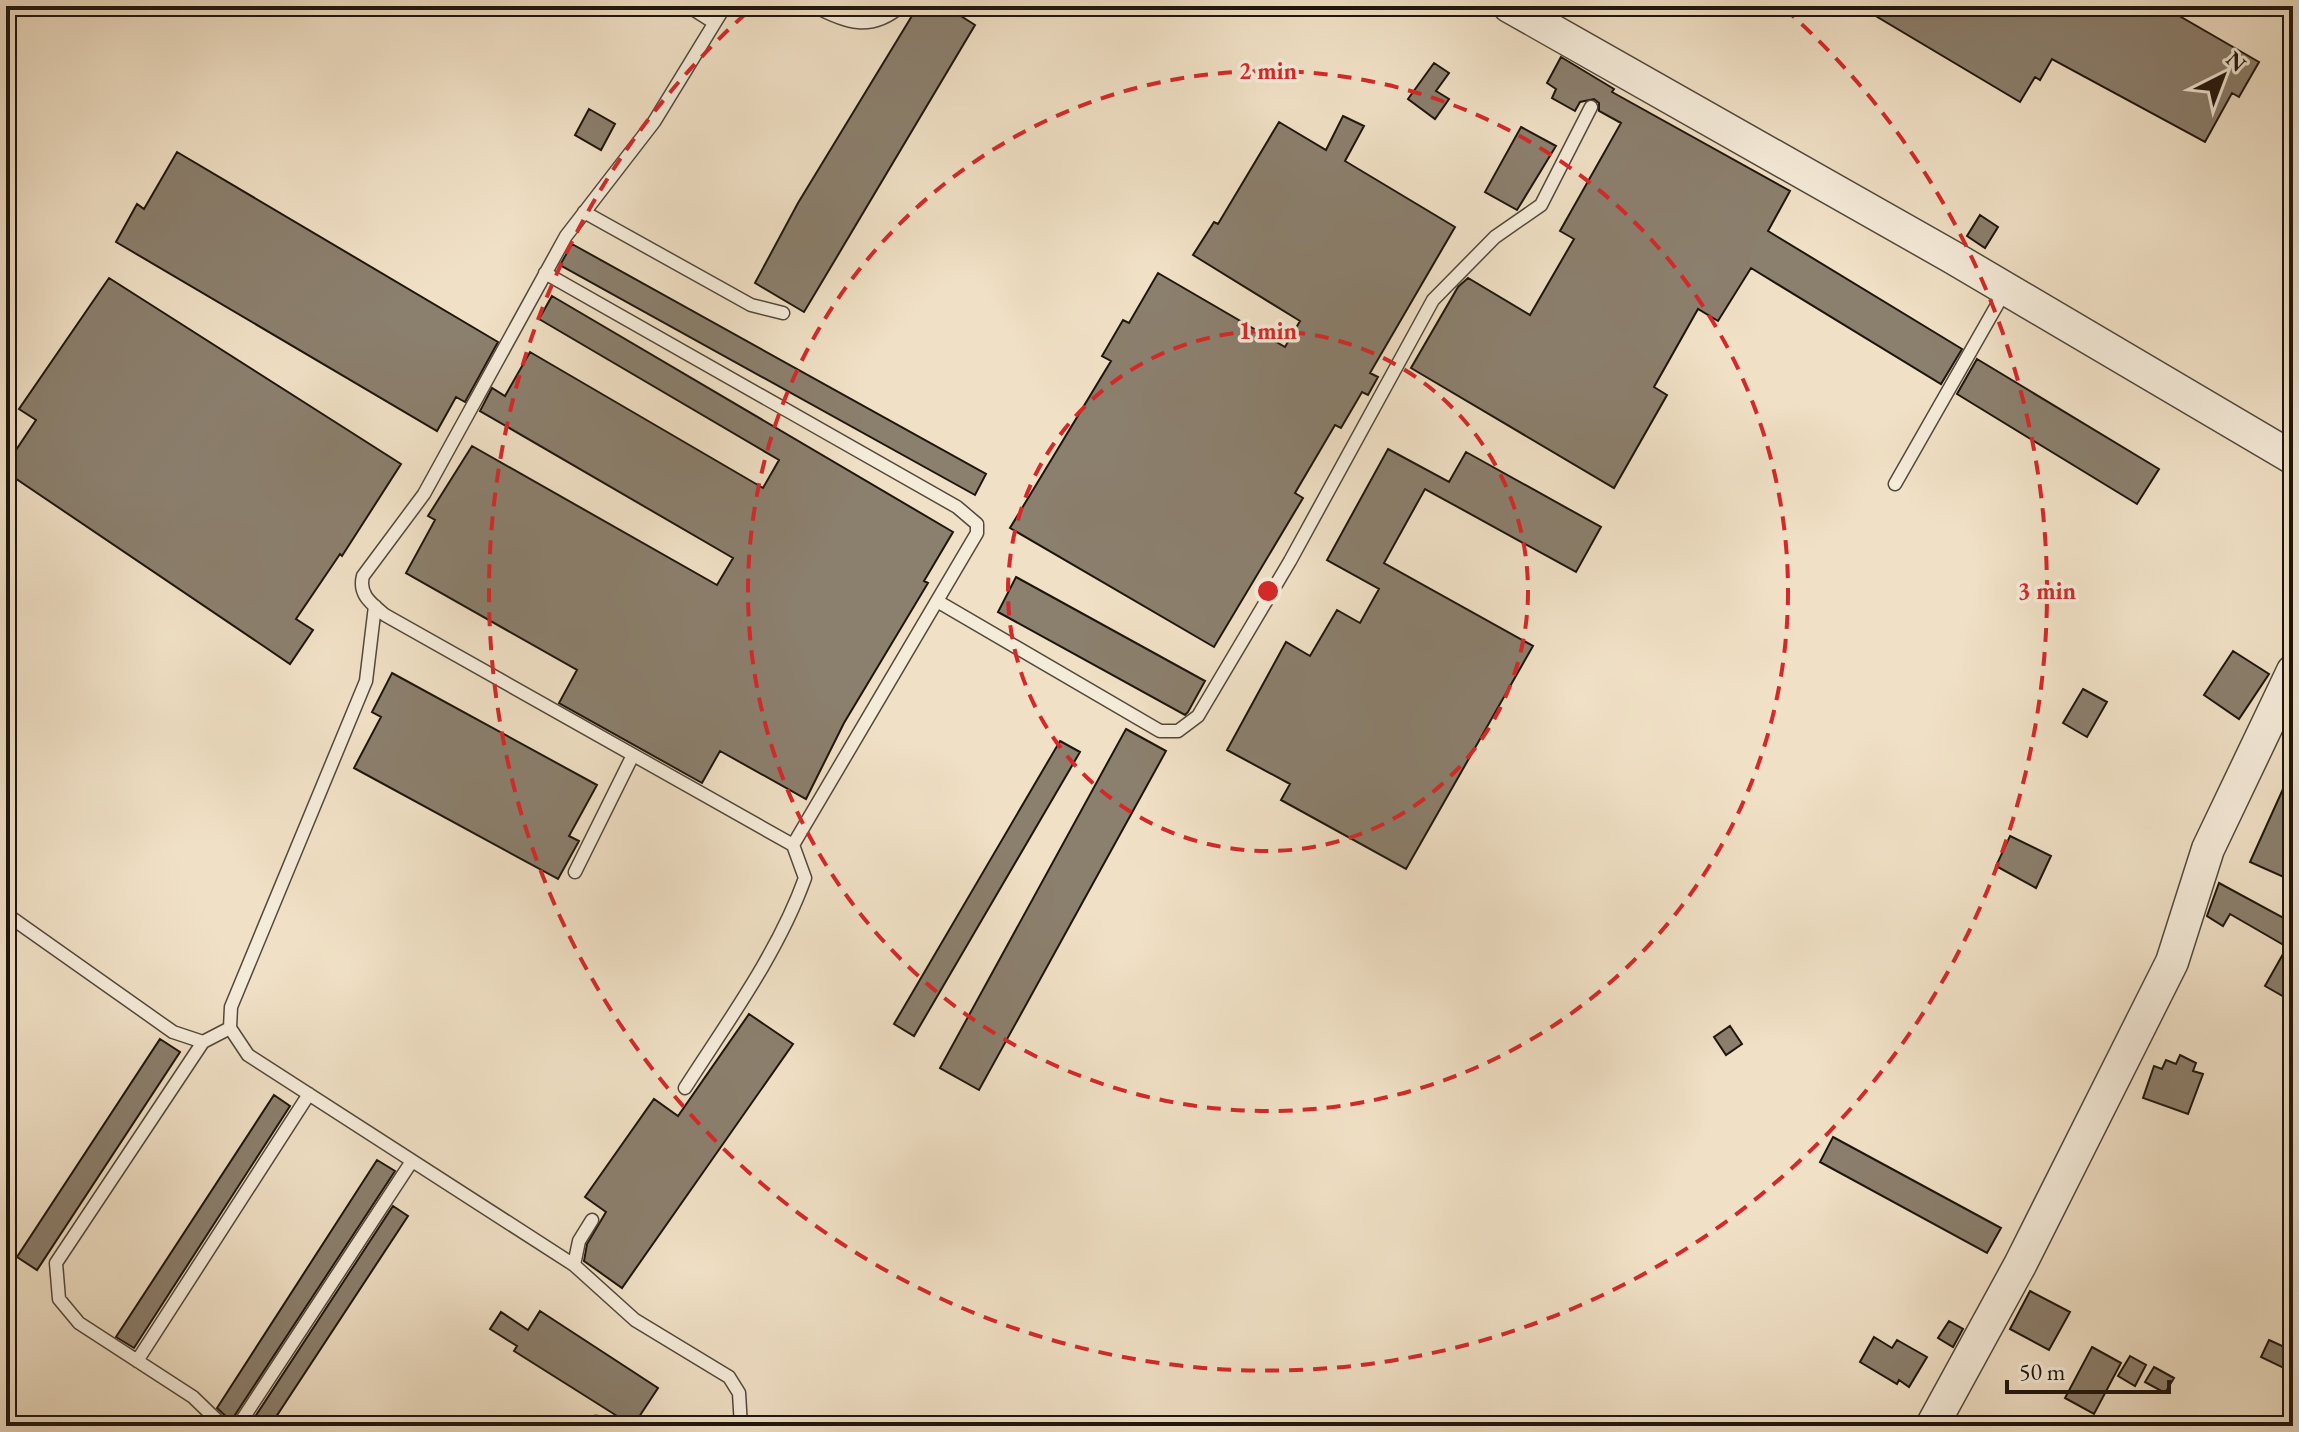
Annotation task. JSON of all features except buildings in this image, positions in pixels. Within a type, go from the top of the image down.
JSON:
[{"type":"street","points":[[1509,6],[1613,70],[2006,288],[2293,458]]},
{"type":"street","points":[[1932,1426],[2020,1265],[2172,962],[2208,849],[2293,671]]},
{"type":"lane","points":[[688,6],[713,22]]},
{"type":"lane","points":[[685,1088],[750,986],[797,901],[805,878],[793,845],[385,615],[366,599],[361,585],[363,576],[424,494],[545,273],[584,212],[654,122],[725,6]]},
{"type":"lane","points":[[814,6],[842,20],[865,22],[881,21],[901,6]]},
{"type":"lane","points":[[937,601],[1160,731],[1178,731],[1190,725],[1218,686],[1283,573],[1433,300],[1495,237],[1541,205],[1591,107]]},
{"type":"lane","points":[[584,212],[751,305],[783,313]]},
{"type":"lane","points":[[545,273],[972,517],[977,533],[793,845]]},
{"type":"lane","points":[[1895,484],[2006,288]]},
{"type":"lane","points":[[375,606],[366,681],[231,1007],[230,1028],[248,1055],[574,1265],[635,1320],[729,1377],[739,1393],[741,1426]]},
{"type":"lane","points":[[575,872],[633,755]]},
{"type":"lane","points":[[6,914],[173,1032],[203,1042]]},
{"type":"lane","points":[[223,1426],[193,1397],[79,1323],[59,1299],[56,1263],[203,1042],[230,1028]]},
{"type":"lane","points":[[137,1361],[309,1094]]},
{"type":"lane","points":[[238,1426],[412,1161]]},
{"type":"lane","points":[[574,1265],[579,1241],[592,1220]]},
{"type":"lane","points":[[581,1426],[596,1422]]}]
